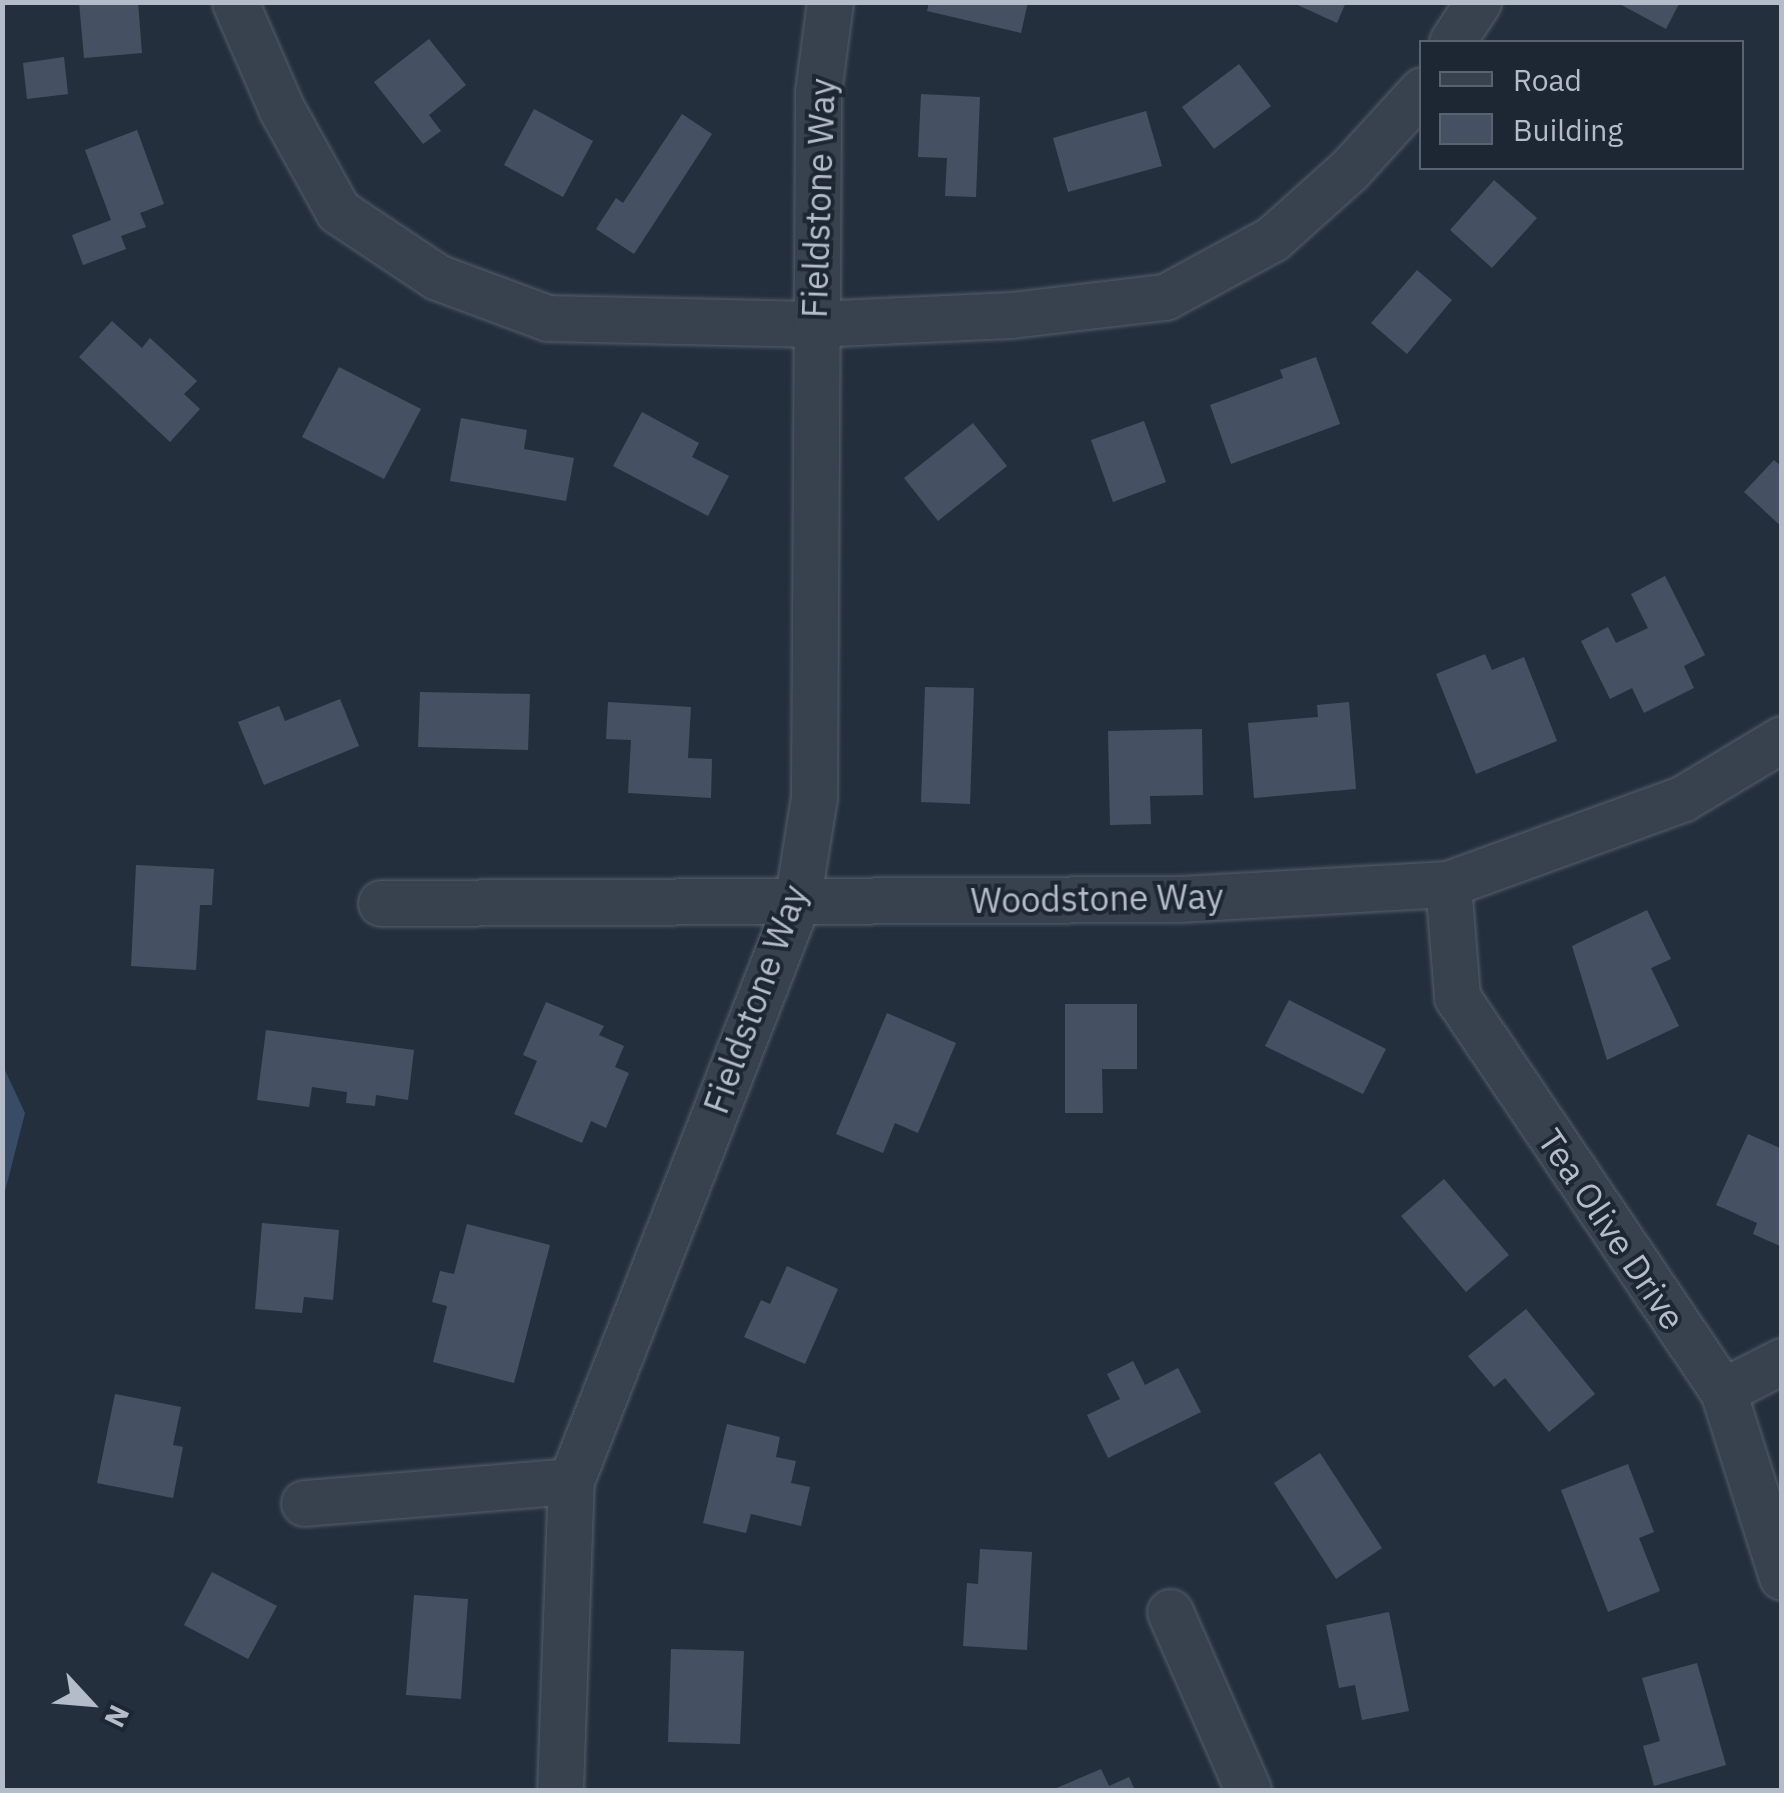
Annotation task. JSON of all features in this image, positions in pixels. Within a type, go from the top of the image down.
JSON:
[{"type":"street","points":[[235,2],[281,108],[338,211],[437,278],[548,318],[814,324],[1011,315],[1165,297],[1272,239],[1349,170],[1419,93]]},
{"type":"street","name":"Fieldstone Way","points":[[560,1790],[571,1481],[797,902],[814,798],[818,92],[830,2]]},
{"type":"street","points":[[1453,40],[1478,2]]},
{"type":"street","name":"Woodstone Way","points":[[381,903],[1180,899],[1448,884],[1682,799],[1782,739]]},
{"type":"street","name":"Tea Olive Drive","points":[[1448,884],[1457,996],[1723,1391],[1782,1578]]},
{"type":"street","points":[[1723,1391],[1782,1361]]},
{"type":"street","points":[[304,1502],[571,1481]]},
{"type":"street","points":[[1170,1612],[1248,1790]]},
{"type":"water","points":[[3,1066],[25,1113],[3,1199]]},
{"type":"building","points":[[79,2],[138,2],[142,53],[84,58]]},
{"type":"building","points":[[929,2],[1028,2],[1021,33],[927,11]]},
{"type":"building","points":[[1291,2],[1346,2],[1337,23]]},
{"type":"building","points":[[1616,2],[1680,2],[1666,29]]},
{"type":"building","points":[[429,39],[466,85],[429,115],[441,131],[423,144],[374,82]]},
{"type":"building","points":[[64,57],[68,94],[27,99],[23,63]]},
{"type":"building","points":[[1239,64],[1271,106],[1214,149],[1182,107]]},
{"type":"building","points":[[921,94],[980,97],[976,197],[945,196],[947,158],[918,157]]},
{"type":"building","points":[[534,109],[593,141],[563,197],[504,165]]},
{"type":"building","points":[[1146,111],[1162,166],[1068,192],[1053,138]]},
{"type":"building","points":[[682,114],[712,134],[634,254],[596,229],[616,198],[623,203]]},
{"type":"building","points":[[137,130],[164,204],[140,213],[146,227],[121,236],[126,249],[83,265],[72,235],[111,220],[85,150]]},
{"type":"building","points":[[1494,180],[1537,218],[1492,268],[1450,230]]},
{"type":"building","points":[[1417,270],[1452,300],[1407,354],[1371,323]]},
{"type":"building","points":[[112,321],[142,348],[150,338],[197,381],[184,394],[200,409],[170,442],[79,357]]},
{"type":"building","points":[[1316,357],[1340,424],[1231,464],[1210,405],[1283,378],[1280,370]]},
{"type":"building","points":[[339,367],[421,409],[384,479],[302,437]]},
{"type":"building","points":[[642,412],[699,443],[692,457],[729,476],[708,516],[613,466]]},
{"type":"building","points":[[461,418],[527,430],[524,449],[574,458],[566,501],[450,481]]},
{"type":"building","points":[[1144,421],[1166,482],[1113,502],[1091,440]]},
{"type":"building","points":[[973,423],[1007,466],[938,521],[904,478]]},
{"type":"building","points":[[1774,460],[1782,467],[1782,527],[1744,492]]},
{"type":"building","points":[[1665,576],[1705,655],[1684,666],[1694,688],[1644,713],[1632,688],[1610,699],[1581,641],[1608,627],[1616,643],[1648,628],[1631,594]]},
{"type":"building","points":[[1485,654],[1492,670],[1524,657],[1557,741],[1476,774],[1436,674]]},
{"type":"building","points":[[925,687],[974,688],[970,804],[921,802]]},
{"type":"building","points":[[420,692],[530,694],[528,750],[418,747]]},
{"type":"building","points":[[340,699],[359,746],[264,785],[238,722],[279,706],[285,721]]},
{"type":"building","points":[[608,702],[691,707],[688,758],[712,759],[711,798],[628,793],[631,740],[606,739]]},
{"type":"building","points":[[1349,702],[1356,789],[1254,798],[1248,723],[1318,717],[1317,705]]},
{"type":"building","points":[[1202,729],[1203,795],[1150,796],[1151,824],[1110,825],[1108,731]]},
{"type":"building","points":[[136,865],[214,869],[212,905],[200,905],[196,970],[131,966]]},
{"type":"building","points":[[1647,910],[1671,959],[1651,968],[1679,1026],[1607,1060],[1572,946]]},
{"type":"building","points":[[1289,1000],[1386,1049],[1363,1094],[1265,1046]]},
{"type":"building","points":[[546,1002],[604,1026],[599,1035],[624,1046],[615,1067],[629,1073],[606,1128],[591,1121],[582,1143],[514,1114],[537,1061],[523,1055]]},
{"type":"building","points":[[1065,1004],[1137,1004],[1137,1069],[1102,1069],[1103,1113],[1065,1113]]},
{"type":"building","points":[[887,1013],[956,1043],[918,1133],[895,1123],[883,1153],[836,1134]]},
{"type":"building","points":[[266,1030],[414,1050],[408,1100],[376,1095],[375,1106],[346,1103],[347,1092],[312,1087],[309,1107],[257,1100]]},
{"type":"building","points":[[1748,1134],[1782,1149],[1782,1247],[1753,1234],[1757,1223],[1716,1205]]},
{"type":"building","points":[[1444,1179],[1509,1255],[1466,1292],[1401,1216]]},
{"type":"building","points":[[262,1223],[339,1230],[333,1300],[304,1297],[302,1313],[255,1309]]},
{"type":"building","points":[[467,1224],[550,1245],[514,1383],[433,1362],[447,1306],[432,1302],[440,1271],[454,1274]]},
{"type":"building","points":[[787,1266],[838,1289],[805,1364],[744,1337],[761,1300],[770,1304]]},
{"type":"building","points":[[1526,1309],[1595,1394],[1549,1432],[1505,1378],[1494,1387],[1468,1356]]},
{"type":"building","points":[[1133,1361],[1145,1385],[1178,1368],[1201,1412],[1108,1458],[1087,1415],[1120,1399],[1107,1374]]},
{"type":"building","points":[[115,1394],[181,1407],[173,1445],[183,1447],[173,1498],[97,1483]]},
{"type":"building","points":[[727,1424],[780,1437],[776,1457],[796,1461],[791,1483],[810,1487],[801,1526],[751,1514],[746,1533],[703,1523]]},
{"type":"building","points":[[1320,1453],[1382,1548],[1336,1579],[1274,1483]]},
{"type":"building","points":[[1628,1464],[1654,1532],[1639,1538],[1660,1591],[1608,1612],[1561,1490]]},
{"type":"building","points":[[980,1549],[1032,1552],[1027,1650],[963,1646],[967,1583],[978,1584]]},
{"type":"building","points":[[212,1572],[277,1606],[248,1659],[184,1625]]},
{"type":"building","points":[[414,1595],[468,1599],[461,1699],[406,1695]]},
{"type":"building","points":[[1389,1612],[1409,1711],[1362,1720],[1355,1685],[1339,1688],[1326,1625]]},
{"type":"building","points":[[671,1649],[744,1651],[740,1744],[668,1742]]},
{"type":"building","points":[[1697,1663],[1726,1765],[1654,1786],[1643,1746],[1660,1741],[1642,1678]]},
{"type":"building","points":[[1101,1769],[1109,1786],[1129,1777],[1135,1790],[1052,1790]]}]
